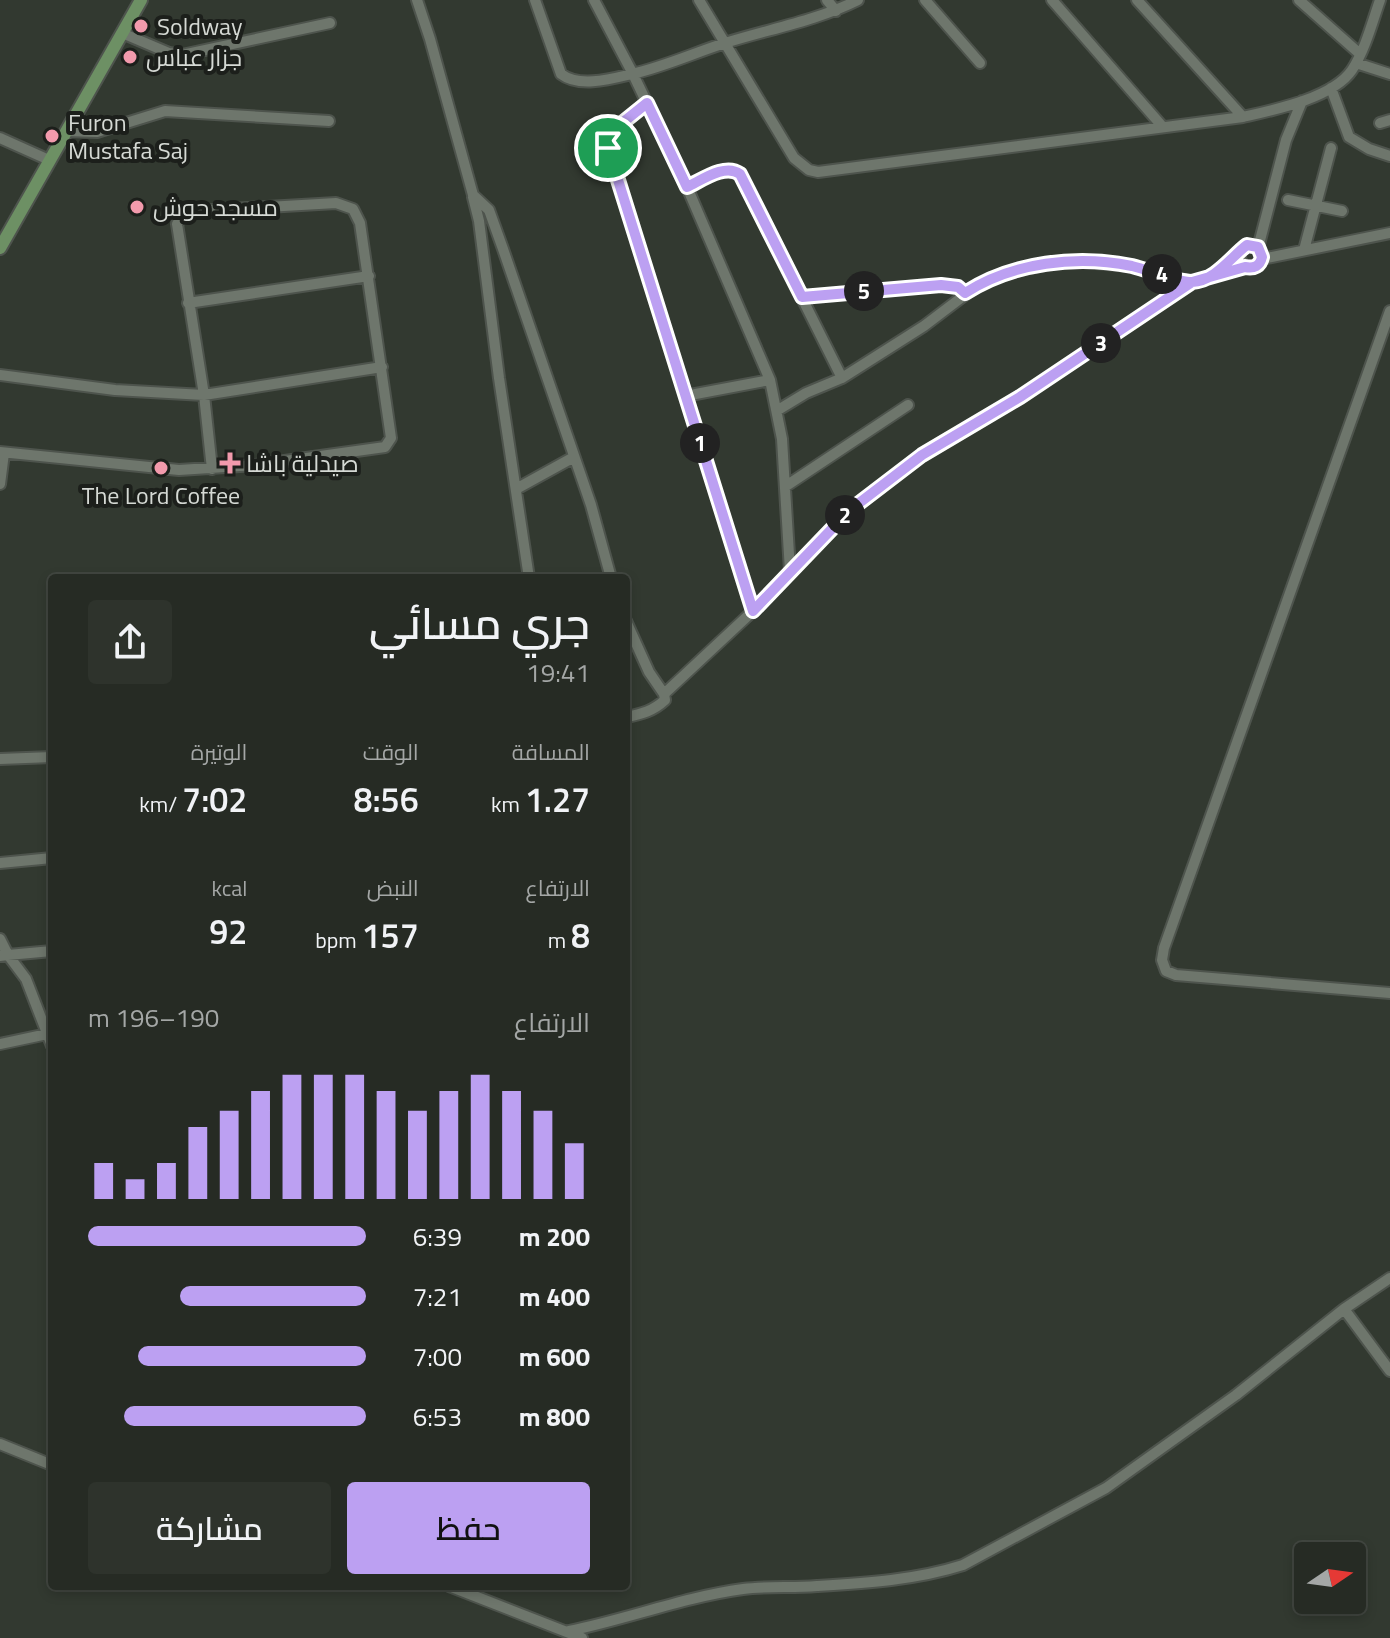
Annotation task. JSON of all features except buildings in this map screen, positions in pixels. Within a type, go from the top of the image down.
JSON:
[{"type":"main road","points":[[0,248],[141,0]]},
{"type":"street","points":[[417,0],[479,221],[528,574]]},
{"type":"street","points":[[535,0],[561,74],[570,81],[633,74],[836,11],[858,0]]},
{"type":"street","points":[[594,0],[687,187],[770,380],[778,410],[786,486],[790,571]]},
{"type":"street","points":[[699,0],[794,158],[809,170],[818,172],[1243,117],[1302,101],[1344,79],[1358,58],[1380,0]]},
{"type":"street","points":[[827,0],[836,11]]},
{"type":"street","points":[[925,0],[980,63]]},
{"type":"street","points":[[1052,0],[1162,126]]},
{"type":"street","points":[[1137,0],[1243,117]]},
{"type":"street","points":[[1299,0],[1358,58],[1390,74]]},
{"type":"street","points":[[122,33],[169,53],[182,55],[330,23]]},
{"type":"street","points":[[1331,88],[1349,137],[1369,149],[1390,156]]},
{"type":"street","points":[[1258,248],[1286,140],[1302,101]]},
{"type":"street","points":[[647,103],[611,132],[608,148],[753,611]]},
{"type":"street","points":[[66,131],[97,132],[165,111],[329,121]]},
{"type":"street","points":[[0,138],[49,160]]},
{"type":"street","points":[[1304,250],[1331,148]]},
{"type":"street","points":[[687,187],[726,170],[734,169],[740,174],[842,378]]},
{"type":"street","points":[[473,195],[489,210],[591,505],[610,574]]},
{"type":"street","points":[[1288,200],[1342,211]]},
{"type":"street","points":[[0,484],[2,453],[157,470],[212,469],[385,447],[391,438],[369,276],[357,215],[345,205],[196,211],[181,218],[177,224],[204,395],[212,469]]},
{"type":"street","points":[[664,694],[753,611],[850,510],[922,455],[1020,397],[1192,282],[1256,266],[1262,259],[1390,233]]},
{"type":"street","points":[[1212,275],[1247,245],[1258,248],[1262,259]]},
{"type":"street","points":[[484,267],[503,249]]},
{"type":"street","points":[[1239,254],[1245,267]]},
{"type":"street","points":[[778,410],[806,393],[842,378],[924,326],[965,293],[1005,273],[1060,262],[1131,266],[1192,282]]},
{"type":"street","points":[[188,303],[369,276]]},
{"type":"street","points":[[802,297],[941,285],[958,287],[965,293]]},
{"type":"street","points":[[1390,311],[1162,960],[1166,971],[1176,975],[1390,993]]},
{"type":"street","points":[[0,375],[115,390],[204,395],[382,367]]},
{"type":"street","points":[[685,396],[770,380]]},
{"type":"street","points":[[786,486],[908,405]]},
{"type":"street","points":[[516,489],[574,457]]},
{"type":"street","points":[[630,630],[665,700],[651,711],[630,716]]},
{"type":"street","points":[[0,759],[48,757]]},
{"type":"street","points":[[0,863],[48,858]]},
{"type":"street","points":[[0,939],[4,956],[26,979],[48,1029]]},
{"type":"street","points":[[4,956],[48,951]]},
{"type":"street","points":[[0,1044],[48,1034]]},
{"type":"street","points":[[569,1631],[739,1589],[874,1582],[963,1565],[1106,1488],[1236,1395],[1344,1309],[1390,1278]]},
{"type":"street","points":[[1344,1309],[1390,1371]]},
{"type":"street","points":[[0,1444],[48,1463]]},
{"type":"street","points":[[460,1590],[582,1638]]},
{"type":"place","name":"Soldway","points":[[141,26]]},
{"type":"place","name":"جزار عباس","points":[[130,57]]},
{"type":"place","name":"Furon Mustafa Saj","points":[[52,136]]},
{"type":"place","name":"مسجد حوش","points":[[137,207]]},
{"type":"place","name":"صيدلية باشا","points":[[230,463]]},
{"type":"place","name":"The Lord Coffee","points":[[161,468]]},
{"type":"route","points":[[608,148],[611,132],[647,103],[687,187],[734,169],[744,180],[802,297],[941,285],[958,287],[965,293],[1005,273],[1060,262],[1131,266],[1192,282],[1212,275],[1247,245],[1258,247],[1262,257],[1253,268],[1245,267],[1192,282],[1020,397],[922,455],[850,510],[753,611],[608,148]]}]
